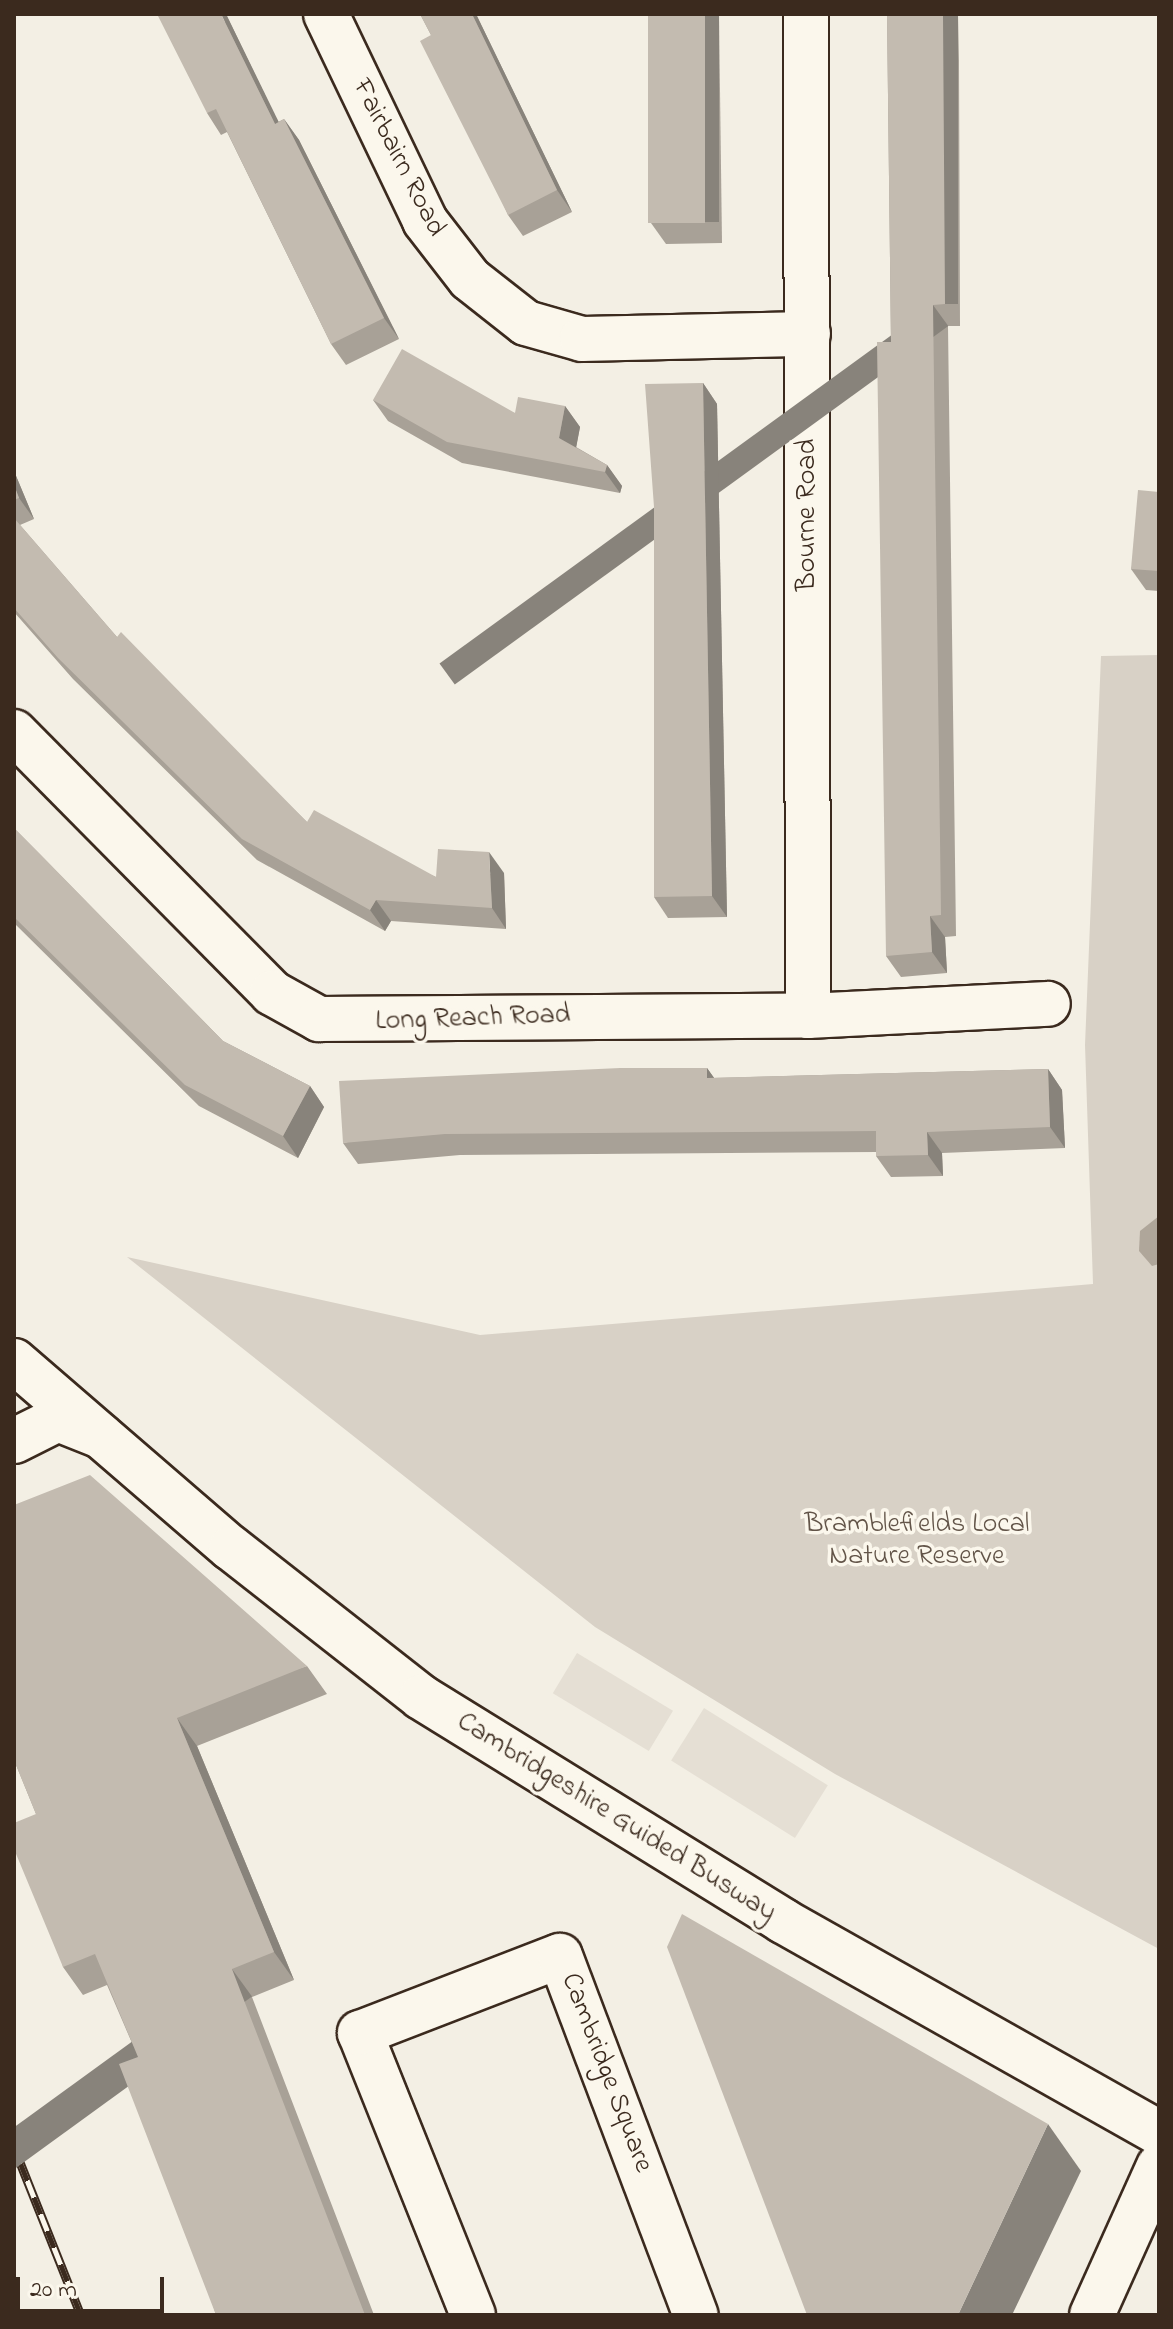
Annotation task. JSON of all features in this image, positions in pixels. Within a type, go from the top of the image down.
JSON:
[{"type":"street","name":"Fairbairn Road","points":[[326,14],[425,221],[470,279],[526,323],[582,339],[808,334]]},
{"type":"street","name":"Bourne Road","points":[[806,14],[808,1016]]},
{"type":"street","name":"Long Reach Road","points":[[14,732],[272,993],[319,1019],[808,1016],[1048,1004]]},
{"type":"street","name":"Cambridgeshire Guided Busway","points":[[14,1361],[113,1443],[231,1548],[421,1697],[783,1921],[1159,2133]]},
{"type":"street","points":[[14,1369],[22,1415],[14,1428]]},
{"type":"street","name":"Cambridgeshire Guided Busway","points":[[14,1441],[58,1419],[113,1443]]},
{"type":"street","name":"Cambridge Square","points":[[473,2315],[360,2033],[560,1956],[696,2315]]},
{"type":"street","points":[[1092,2315],[1159,2166]]},
{"type":"shaded area","points":[[1159,1216],[1159,1264],[1152,1266],[1139,1251],[1140,1231]]},
{"type":"shaded area","points":[[577,1653],[673,1711],[649,1751],[553,1693]]},
{"type":"shaded area","points":[[704,1708],[828,1785],[795,1838],[671,1761]]},
{"type":"green space","name":"Bramblefields Local Nature Reserve","points":[[1159,655],[1159,1949],[835,1774],[595,1627],[127,1257],[480,1335],[1093,1284],[1085,1045],[1101,656]]},
{"type":"building","points":[[157,14],[221,14],[275,124],[284,119],[384,318],[331,344],[216,109],[207,113]]},
{"type":"building","points":[[420,14],[472,14],[557,190],[508,215],[420,41],[431,35]]},
{"type":"building","points":[[648,14],[705,14],[705,223],[648,223]]},
{"type":"building","points":[[887,14],[943,14],[945,304],[933,305],[941,915],[930,916],[932,952],[886,956],[877,342],[891,342]]},
{"type":"building","points":[[402,349],[515,413],[518,397],[565,406],[559,438],[607,465],[605,472],[447,442],[373,400]]},
{"type":"building","points":[[703,383],[712,896],[654,897],[654,507],[645,384]]},
{"type":"building","points":[[1138,490],[1159,492],[1159,571],[1131,569]]},
{"type":"building","points":[[14,518],[117,637],[121,632],[307,822],[314,810],[436,877],[438,849],[489,852],[492,908],[376,900],[370,910],[242,839],[58,658],[14,608]]},
{"type":"building","points":[[14,828],[223,1041],[310,1086],[283,1136],[185,1085],[14,917]]},
{"type":"building","points":[[620,1068],[707,1068],[707,1078],[1048,1069],[1050,1127],[927,1132],[928,1155],[876,1156],[876,1131],[445,1134],[343,1143],[339,1081]]},
{"type":"building","points":[[90,1475],[307,1666],[177,1718],[274,1952],[232,1969],[365,2315],[216,2315],[119,2064],[138,2057],[95,1954],[63,1967],[14,1849],[14,1823],[36,1814],[14,1760],[14,1505]]},
{"type":"building","points":[[682,1914],[1048,2124],[958,2315],[807,2315],[667,1947]]},
{"type":"railway","points":[[14,2147],[81,2315]]}]
